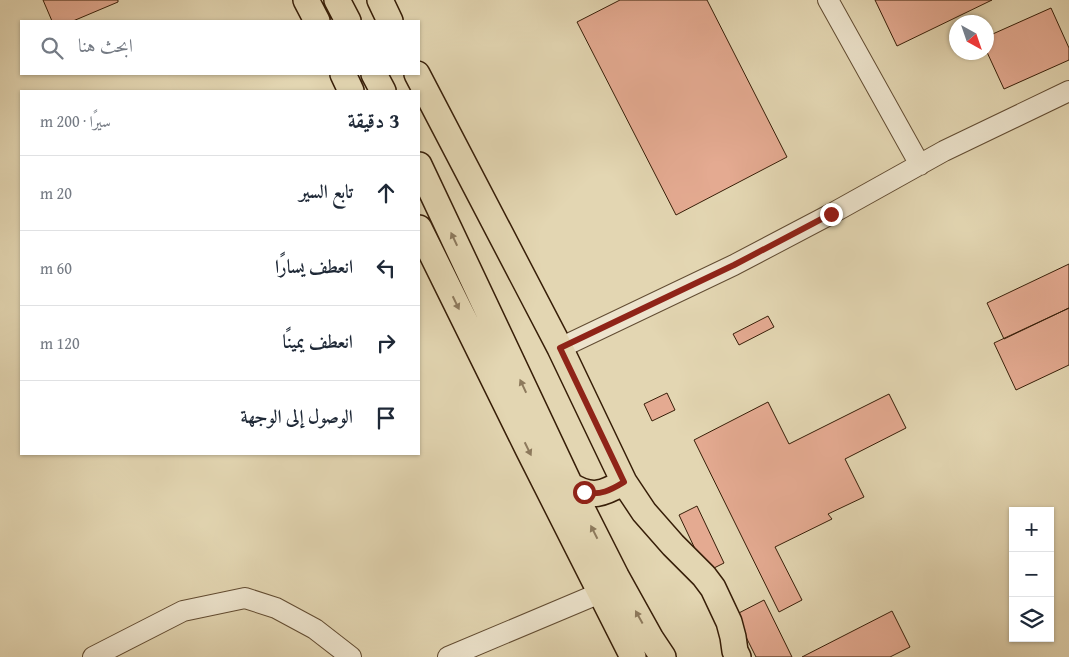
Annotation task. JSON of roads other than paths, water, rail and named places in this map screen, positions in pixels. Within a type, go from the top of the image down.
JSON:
[{"type":"main road","points":[[306,0],[316,20]]},
{"type":"main road","points":[[337,0],[347,20]]},
{"type":"main road","points":[[380,0],[390,20]]},
{"type":"main road","points":[[343,75],[350,90]]},
{"type":"main road","points":[[375,75],[382,90]]},
{"type":"main road","points":[[418,75],[560,348],[624,482],[644,512],[713,588],[729,622],[735,655]]},
{"type":"main road","points":[[420,167],[570,485],[616,576],[662,657]]},
{"type":"main road","points":[[420,230],[633,657]]},
{"type":"main road","points":[[570,485],[584,492],[597,494],[610,491],[624,482]]},
{"type":"street","points":[[828,0],[920,164]]},
{"type":"street","points":[[560,348],[734,265],[952,147],[1069,91]]},
{"type":"street","points":[[448,657],[600,593]]},
{"type":"street","points":[[93,657],[183,611],[245,598],[276,608],[315,629],[351,657]]}]
